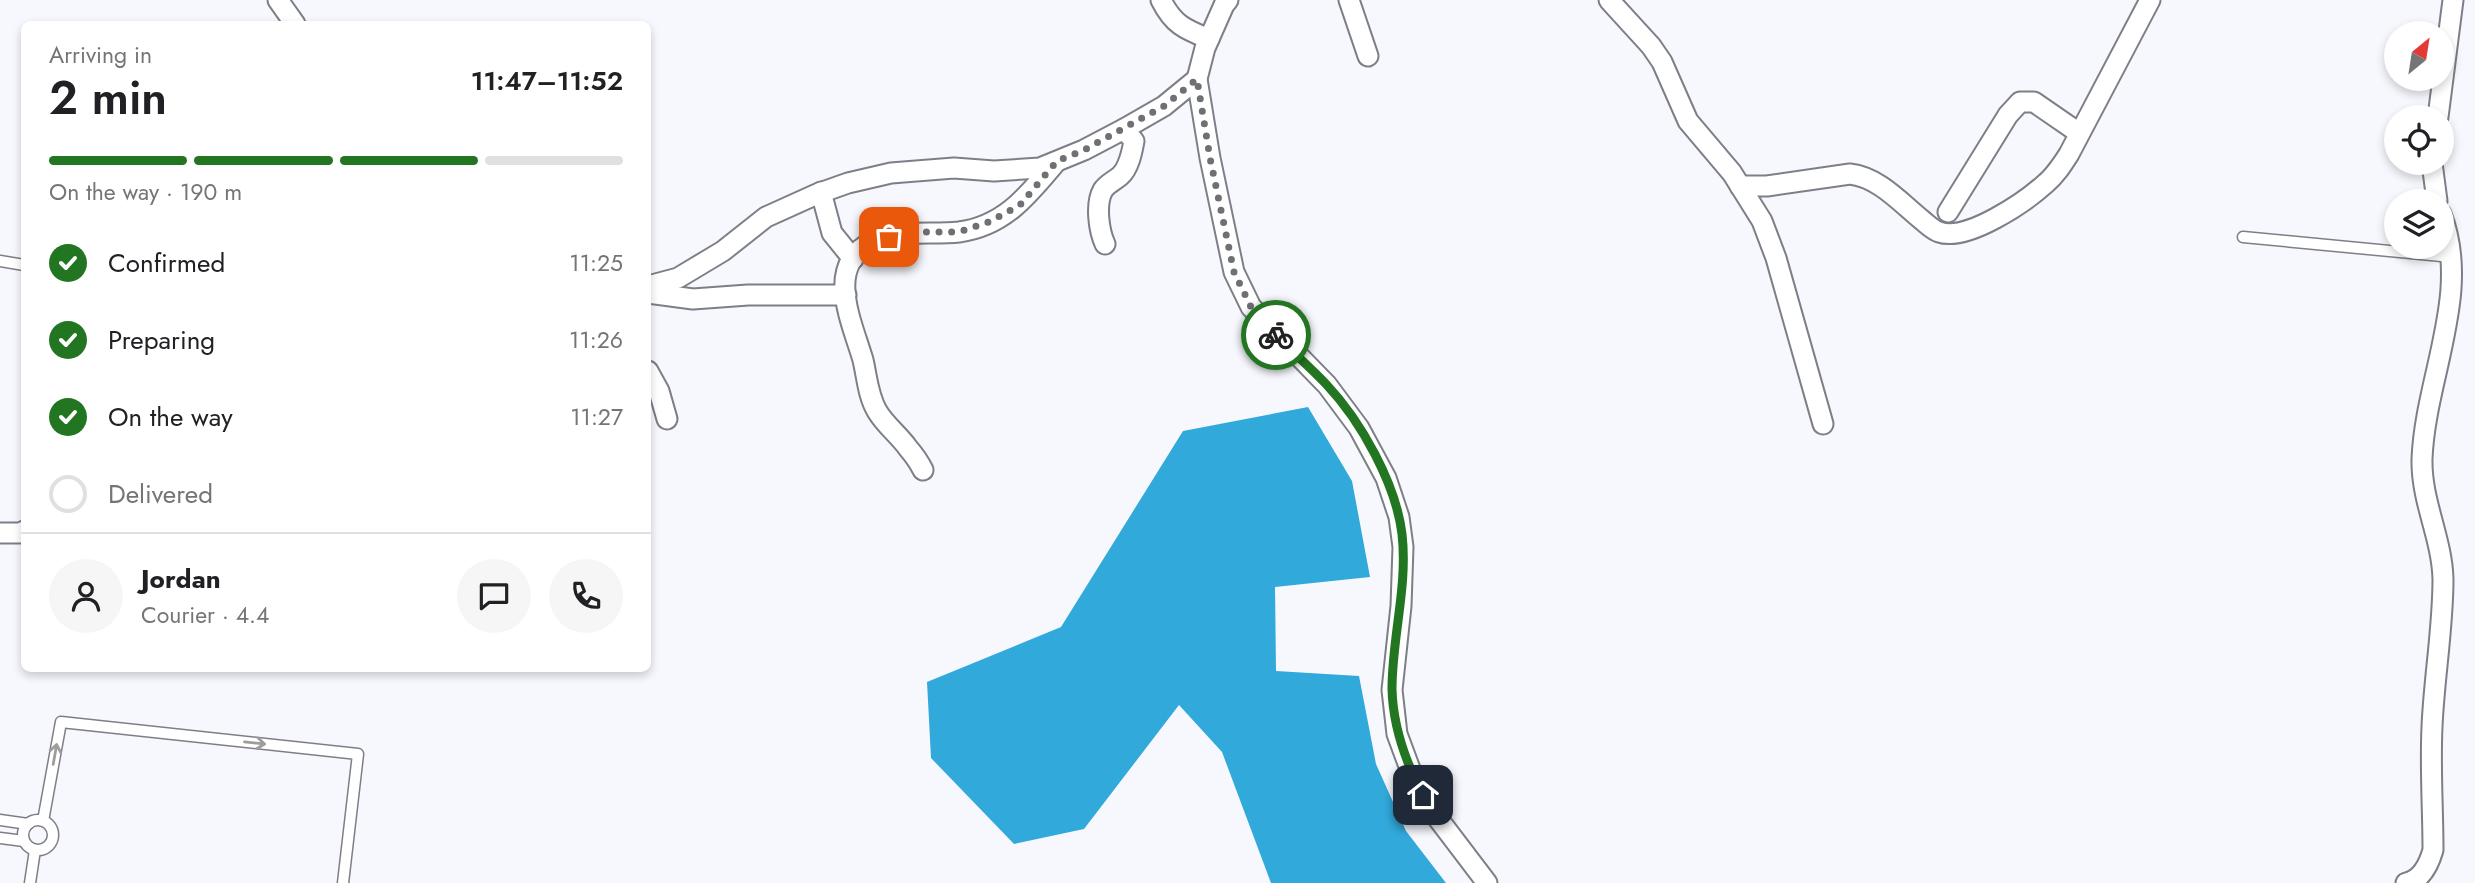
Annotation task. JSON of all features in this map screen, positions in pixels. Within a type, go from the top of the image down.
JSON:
[{"type":"street","points":[[278,0],[293,21]]},
{"type":"street","points":[[1161,0],[1169,16],[1185,30],[1209,39]]},
{"type":"street","points":[[1228,0],[1209,39],[1197,79],[1210,158],[1234,272],[1260,318],[1327,385],[1359,428],[1387,478],[1399,517],[1403,547],[1401,606],[1392,690],[1397,734],[1413,777],[1430,808],[1487,883]]},
{"type":"street","points":[[1349,0],[1368,56]]},
{"type":"street","points":[[1609,0],[1651,46],[1662,62],[1688,121],[1732,173],[1762,221],[1776,258],[1823,424]]},
{"type":"street","points":[[1740,187],[1768,186],[1850,174],[1863,175],[1940,232],[1965,232],[1999,215],[2046,184],[2069,154],[2150,0]]},
{"type":"street","points":[[2440,105],[2454,0]]},
{"type":"street","points":[[651,285],[678,278],[723,251],[766,217],[821,192],[891,173],[954,168],[1008,171],[1040,168],[1124,130],[1164,106],[1197,79]]},
{"type":"street","points":[[1948,212],[2008,116],[2020,102],[2034,102],[2079,133]]},
{"type":"street","points":[[1105,244],[1100,223],[1103,191],[1122,175],[1128,165],[1134,141],[1124,130]]},
{"type":"street","points":[[923,470],[910,449],[877,411],[873,402],[863,359],[852,328],[844,286],[847,271],[863,248],[875,241],[925,232],[959,232],[989,222],[1020,205],[1057,161]]},
{"type":"street","points":[[821,192],[832,233],[853,259]]},
{"type":"street","points":[[2406,883],[2412,882],[2423,872],[2433,850],[2432,728],[2443,577],[2424,492],[2422,464],[2423,436],[2451,294],[2453,259]]},
{"type":"street","points":[[651,293],[693,299],[748,295],[846,295]]},
{"type":"street","points":[[651,376],[659,391],[667,419]]},
{"type":"street","points":[[0,533],[21,533]]},
{"type":"lane","points":[[2243,237],[2384,250]]},
{"type":"lane","points":[[0,261],[21,264]]},
{"type":"lane","points":[[43,821],[61,722],[358,754],[343,883]]},
{"type":"lane","points":[[0,820],[28,824]]},
{"type":"lane","points":[[0,838],[24,841],[35,850],[44,849],[52,842],[53,832],[43,821],[32,821],[23,832],[24,841]]},
{"type":"lane","points":[[30,883],[35,850]]},
{"type":"water","points":[[1308,407],[1352,481],[1370,577],[1275,587],[1276,671],[1359,676],[1376,764],[1406,831],[1446,883],[1271,883],[1222,752],[1179,705],[1084,829],[1014,844],[931,758],[927,682],[1061,627],[1183,431]]},
{"type":"way so far","points":[[889,237],[925,232],[959,232],[1007,213],[1020,205],[1057,161],[1124,130],[1164,106],[1197,79],[1202,118],[1234,272],[1251,307],[1276,335]]},
{"type":"route","points":[[1276,335],[1327,385],[1359,428],[1387,478],[1396,504],[1404,564],[1392,690],[1401,749],[1423,795]]}]
